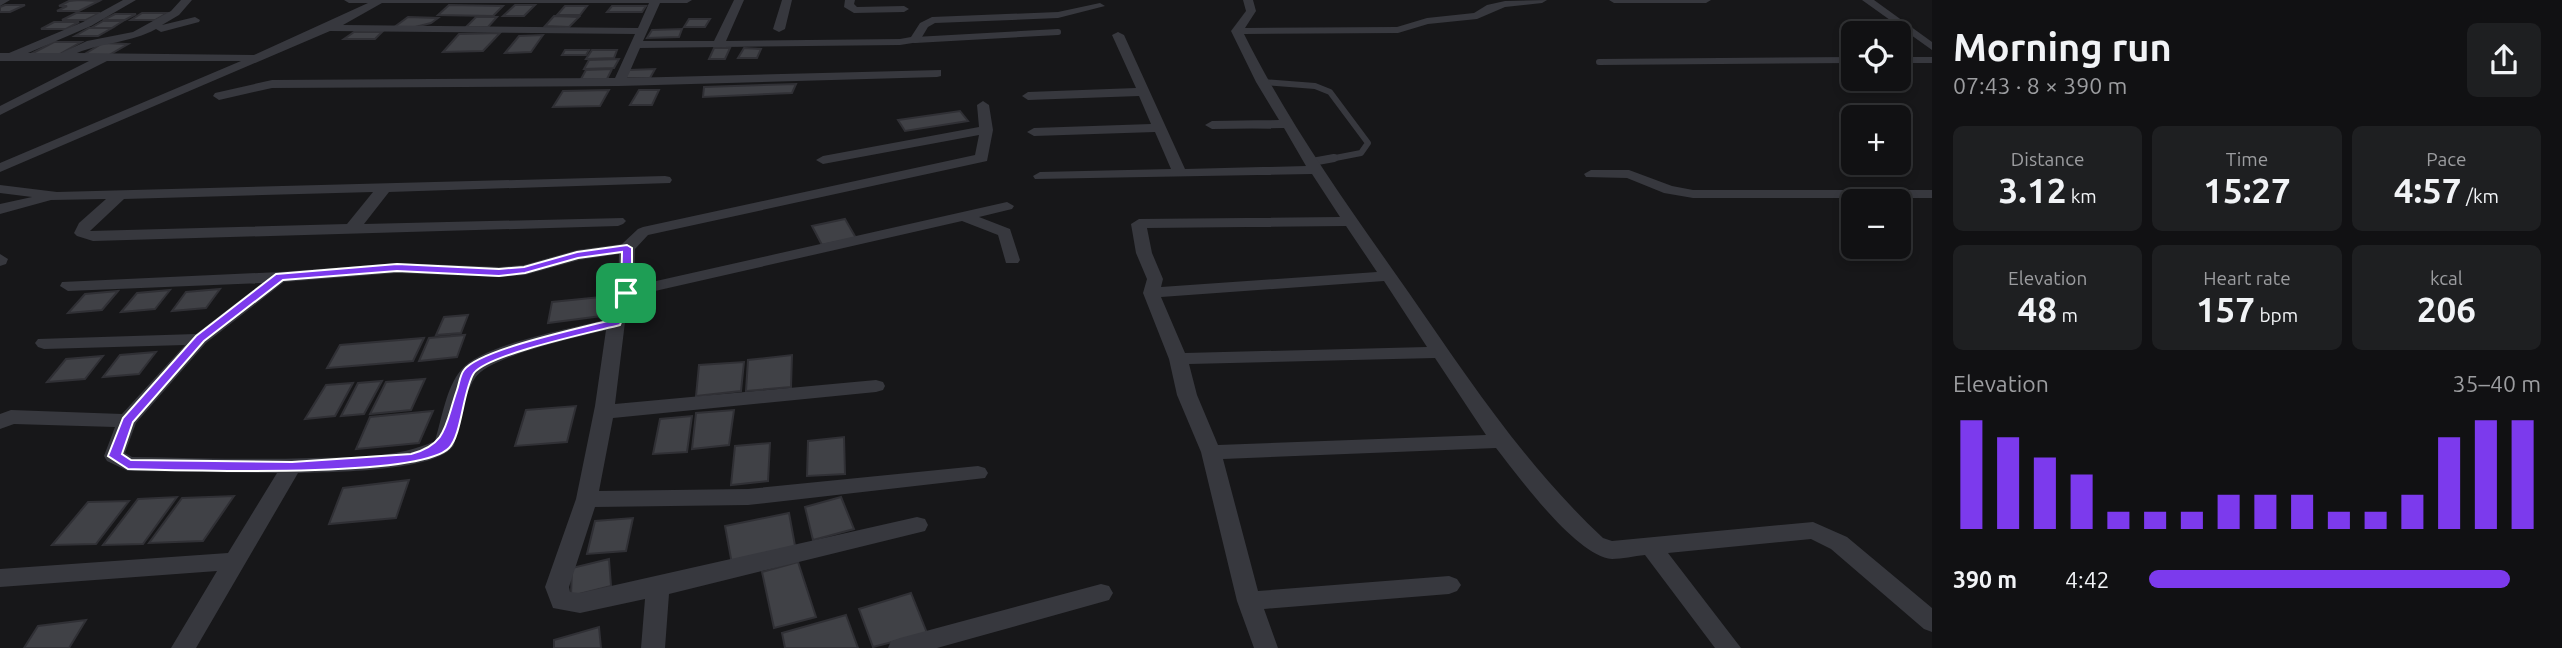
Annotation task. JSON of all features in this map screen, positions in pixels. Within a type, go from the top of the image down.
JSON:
[{"type":"street","points":[[0,2],[5,0]]},
{"type":"street","points":[[2,59],[87,24],[131,0]]},
{"type":"street","points":[[59,57],[91,43],[136,35],[175,13],[187,0]]},
{"type":"street","points":[[349,0],[687,0]]},
{"type":"street","points":[[0,168],[326,28],[362,12],[379,0]]},
{"type":"street","points":[[718,45],[739,0]]},
{"type":"street","points":[[779,29],[787,0]]},
{"type":"street","points":[[850,0],[848,5],[854,10],[904,9],[932,14],[932,20]]},
{"type":"street","points":[[889,0],[904,9]]},
{"type":"street","points":[[1237,31],[1251,11],[1248,0]]},
{"type":"street","points":[[1237,31],[1398,30],[1427,21],[1477,16],[1498,5],[1542,0]]},
{"type":"street","points":[[1614,0],[1706,0]]},
{"type":"street","points":[[1867,0],[1932,47]]},
{"type":"street","points":[[619,82],[644,31],[655,1]]},
{"type":"street","points":[[637,45],[915,40],[923,26],[932,20],[1058,15],[1100,6]]},
{"type":"street","points":[[150,28],[162,29],[195,20]]},
{"type":"street","points":[[326,28],[644,31]]},
{"type":"street","points":[[1237,31],[1262,82],[1314,166],[1438,352],[1501,441],[1541,490],[1595,544],[1611,550],[1813,530],[1839,543],[1932,622]]},
{"type":"street","points":[[1118,35],[1179,171]]},
{"type":"street","points":[[0,111],[105,57]]},
{"type":"street","points":[[2,59],[256,57]]},
{"type":"street","points":[[219,96],[272,84],[619,82],[937,73]]},
{"type":"street","points":[[1028,96],[1143,92]]},
{"type":"street","points":[[68,286],[280,277],[397,268],[499,272],[525,270],[577,255],[627,248],[643,232],[982,158],[986,130],[984,105]]},
{"type":"street","points":[[1212,125],[1288,124]]},
{"type":"street","points":[[1034,132],[1158,128]]},
{"type":"street","points":[[823,160],[986,130]]},
{"type":"street","points":[[1040,176],[1314,166]]},
{"type":"street","points":[[1591,174],[1629,174],[1669,190],[1693,194],[1932,194]]},
{"type":"street","points":[[0,189],[57,196],[665,180]]},
{"type":"street","points":[[353,228],[384,187]]},
{"type":"street","points":[[121,194],[84,226],[82,233],[93,236],[618,221]]},
{"type":"street","points":[[0,209],[57,196]]},
{"type":"street","points":[[626,293],[1007,206]]},
{"type":"street","points":[[966,217],[1005,232],[1012,260]]},
{"type":"street","points":[[1266,648],[1249,601],[1211,452],[1151,293],[1154,279],[1144,253],[1139,224],[1351,221]]},
{"type":"street","points":[[627,248],[626,293],[616,323],[587,499],[557,587],[561,601],[580,603],[658,587],[917,525]]},
{"type":"street","points":[[1151,293],[1388,276]]},
{"type":"street","points":[[280,277],[200,339],[127,421],[114,456],[128,464],[292,466],[411,459],[444,445],[469,371],[485,360],[616,323]]},
{"type":"street","points":[[44,343],[200,339]]},
{"type":"street","points":[[1178,359],[1438,352]]},
{"type":"street","points":[[603,412],[876,386]]},
{"type":"street","points":[[0,422],[11,417],[127,421]]},
{"type":"street","points":[[1211,452],[1501,441]]},
{"type":"street","points":[[183,648],[292,466]]},
{"type":"street","points":[[587,499],[748,497],[978,473]]},
{"type":"street","points":[[1650,547],[1729,648]]},
{"type":"street","points":[[0,578],[235,561]]},
{"type":"street","points":[[1249,601],[1449,585]]},
{"type":"street","points":[[653,648],[658,587]]},
{"type":"street","points":[[900,648],[1101,593]]},
{"type":"lane","points":[[915,40],[1058,32]]},
{"type":"lane","points":[[1599,62],[1841,60]]},
{"type":"lane","points":[[1911,60],[1932,60]]},
{"type":"lane","points":[[1262,82],[1315,86],[1330,92],[1368,143],[1362,153],[1314,166]]},
{"type":"building","points":[[69,1],[99,1],[79,11],[57,11],[67,6],[59,6]]},
{"type":"building","points":[[25,5],[10,12],[0,12],[0,7]]},
{"type":"building","points":[[449,5],[503,6],[493,16],[438,15]]},
{"type":"building","points":[[515,5],[535,5],[524,16],[503,16]]},
{"type":"building","points":[[565,6],[587,6],[580,15],[557,15]]},
{"type":"building","points":[[612,6],[646,6],[642,12],[607,12]]},
{"type":"building","points":[[76,13],[100,13],[86,20],[62,20]]},
{"type":"building","points":[[142,13],[167,13],[155,20],[131,20]]},
{"type":"building","points":[[115,14],[136,14],[125,20],[103,20]]},
{"type":"building","points":[[554,16],[579,17],[569,27],[545,26]]},
{"type":"building","points":[[408,17],[438,18],[431,23],[411,28],[393,28]]},
{"type":"building","points":[[476,17],[497,17],[488,27],[466,27]]},
{"type":"building","points":[[689,19],[710,19],[705,27],[684,27]]},
{"type":"building","points":[[103,21],[123,21],[112,28],[91,28]]},
{"type":"building","points":[[54,22],[79,22],[66,29],[41,29]]},
{"type":"building","points":[[89,28],[112,28],[98,36],[75,36]]},
{"type":"building","points":[[682,29],[679,37],[647,38],[652,30]]},
{"type":"building","points":[[354,32],[382,32],[375,39],[344,39]]},
{"type":"building","points":[[500,33],[483,51],[443,52],[459,34]]},
{"type":"building","points":[[543,35],[531,52],[505,53],[519,36]]},
{"type":"building","points":[[54,42],[81,42],[58,55],[29,55]]},
{"type":"building","points":[[103,43],[128,44],[109,55],[83,55]]},
{"type":"building","points":[[714,48],[730,48],[725,59],[709,59]]},
{"type":"building","points":[[744,48],[761,49],[757,58],[738,58]]},
{"type":"building","points":[[565,50],[589,50],[586,55],[562,55]]},
{"type":"building","points":[[592,50],[617,50],[614,58],[586,59]]},
{"type":"building","points":[[619,59],[614,68],[584,69],[589,60]]},
{"type":"building","points":[[612,69],[607,79],[581,79],[586,70]]},
{"type":"building","points":[[655,69],[650,78],[625,78],[629,70]]},
{"type":"building","points":[[796,84],[792,93],[703,97],[704,87]]},
{"type":"building","points":[[609,90],[600,106],[553,107],[563,91]]},
{"type":"building","points":[[639,90],[659,90],[652,105],[630,105]]},
{"type":"building","points":[[960,111],[968,121],[905,131],[898,120]]},
{"type":"building","points":[[845,219],[856,238],[822,245],[812,226]]},
{"type":"building","points":[[220,289],[206,308],[172,311],[186,292]]},
{"type":"building","points":[[170,290],[155,309],[121,312],[137,293]]},
{"type":"building","points":[[118,291],[102,310],[68,313],[85,294]]},
{"type":"building","points":[[610,296],[609,315],[548,323],[552,302]]},
{"type":"building","points":[[468,315],[461,333],[436,335],[444,317]]},
{"type":"building","points":[[465,335],[457,357],[419,361],[429,338]]},
{"type":"building","points":[[424,338],[413,361],[327,368],[340,345]]},
{"type":"building","points":[[156,352],[139,374],[103,377],[120,355]]},
{"type":"building","points":[[792,355],[791,387],[746,391],[748,360]]},
{"type":"building","points":[[103,356],[85,379],[47,382],[66,359]]},
{"type":"building","points":[[744,362],[741,391],[696,396],[699,365]]},
{"type":"building","points":[[425,379],[411,410],[370,414],[386,382]]},
{"type":"building","points":[[382,381],[364,414],[341,416],[358,383]]},
{"type":"building","points":[[353,383],[335,416],[305,419],[326,385]]},
{"type":"building","points":[[576,406],[567,442],[515,446],[526,410]]},
{"type":"building","points":[[734,410],[729,445],[692,449],[696,413]]},
{"type":"building","points":[[433,411],[419,443],[356,449],[370,417]]},
{"type":"building","points":[[692,416],[687,452],[653,454],[660,419]]},
{"type":"building","points":[[844,437],[845,474],[807,476],[808,441]]},
{"type":"building","points":[[770,443],[768,481],[731,485],[735,446]]},
{"type":"building","points":[[409,480],[396,518],[329,524],[343,488]]},
{"type":"building","points":[[234,496],[203,541],[149,543],[182,498]]},
{"type":"building","points":[[177,497],[143,544],[103,545],[138,499]]},
{"type":"building","points":[[841,497],[854,529],[813,540],[805,507]]},
{"type":"building","points":[[129,501],[96,544],[52,545],[88,502]]},
{"type":"building","points":[[789,513],[796,551],[732,564],[725,526]]},
{"type":"building","points":[[633,518],[626,551],[587,554],[595,521]]},
{"type":"building","points":[[609,559],[611,586],[571,596],[572,568]]},
{"type":"building","points":[[798,562],[816,617],[774,628],[762,572]]},
{"type":"building","points":[[911,593],[927,633],[873,647],[859,609]]},
{"type":"building","points":[[846,615],[858,648],[785,648],[782,633]]},
{"type":"building","points":[[86,620],[69,648],[24,648],[38,626]]},
{"type":"building","points":[[599,627],[601,648],[554,648],[554,640]]},
{"type":"route","points":[[627,248],[626,293],[616,323],[485,360],[469,371],[444,445],[430,453],[411,459],[292,466],[128,464],[114,456],[127,421],[200,339],[280,277],[397,268],[499,272],[525,270],[577,255],[627,248]]}]
